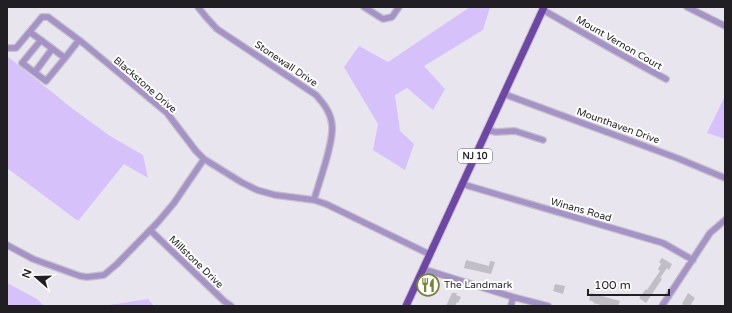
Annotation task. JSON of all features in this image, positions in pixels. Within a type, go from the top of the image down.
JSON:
[{"type":"main road","name":"NJ 10","points":[[406,306],[544,8]]},
{"type":"street","name":"Stonewall Drive","points":[[198,7],[218,29],[316,95],[329,113],[332,126],[330,144],[314,200]]},
{"type":"street","points":[[364,7],[383,20],[392,17],[399,7]]},
{"type":"street","points":[[688,7],[725,26]]},
{"type":"street","name":"Mount Vernon Court","points":[[544,8],[620,56],[666,79]]},
{"type":"street","name":"Blackstone Drive","points":[[7,48],[16,48],[42,17],[48,17],[79,40],[167,113],[196,151],[204,158],[241,182],[257,190],[274,195],[314,200],[326,204],[429,254]]},
{"type":"street","points":[[30,32],[65,58]]},
{"type":"street","points":[[40,40],[22,63],[46,81],[79,40]]},
{"type":"street","points":[[34,72],[52,49]]},
{"type":"street","name":"Mounthaven Drive","points":[[504,94],[677,158],[725,178]]},
{"type":"street","points":[[487,130],[496,132],[515,131],[543,140]]},
{"type":"street","points":[[7,245],[33,259],[87,278],[96,277],[110,271],[174,203],[204,158]]},
{"type":"street","name":"Winans Road","points":[[462,184],[663,243],[692,260]]},
{"type":"street","points":[[662,306],[710,233],[725,220]]},
{"type":"street","name":"Millstone Drive","points":[[150,230],[231,306]]},
{"type":"street","points":[[422,269],[513,297],[548,306]]},
{"type":"street","points":[[510,306],[513,297]]},
{"type":"shaded area","points":[[470,7],[490,7],[483,30],[424,66],[445,89],[433,110],[407,88],[395,95],[400,131],[414,144],[405,170],[373,150],[378,124],[344,67],[359,46],[388,62]]},
{"type":"shaded area","points":[[7,56],[73,109],[110,136],[143,155],[148,178],[124,164],[78,221],[7,168]]},
{"type":"shaded area","points":[[725,96],[725,139],[707,133]]},
{"type":"shaded area","points":[[7,283],[37,299],[44,306],[7,306]]},
{"type":"shaded area","points":[[148,299],[154,306],[103,306]]},
{"type":"building","points":[[662,258],[672,264],[669,270],[667,268],[660,278],[662,279],[646,303],[639,298],[646,289],[647,290],[660,271],[658,269],[661,264],[659,262]]},
{"type":"building","points":[[466,260],[489,266],[490,261],[495,262],[491,274],[464,268]]},
{"type":"building","points":[[555,284],[565,286],[563,294],[553,291]]},
{"type":"building","points":[[452,293],[457,293],[456,295],[461,297],[455,306],[446,306]]},
{"type":"building","points":[[591,293],[620,301],[618,306],[605,306],[593,303],[594,302],[589,300]]},
{"type":"building","points":[[688,293],[695,298],[690,306],[685,306],[682,304]]},
{"type":"place","name":"The Landmark","points":[[428,285]]}]
